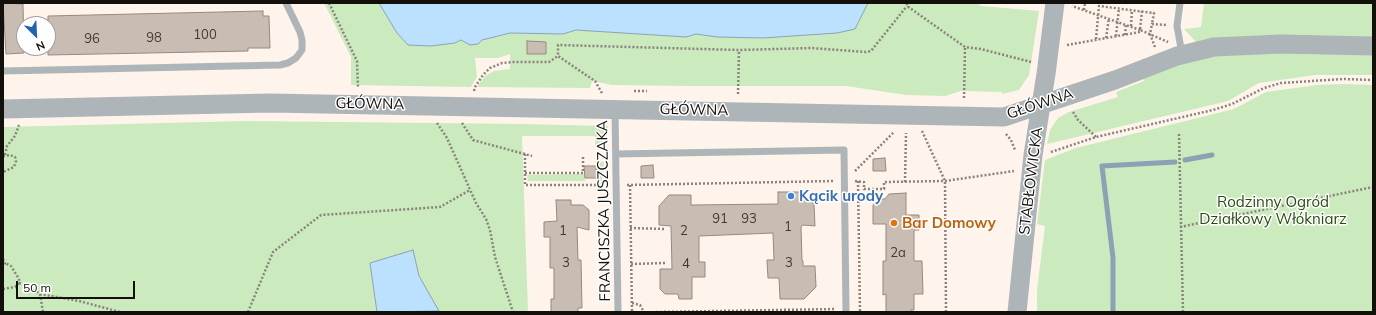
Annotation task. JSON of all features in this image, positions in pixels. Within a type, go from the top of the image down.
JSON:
[{"type":"street","name":"STABŁOWICKA","points":[[1017,312],[1033,155],[1041,104],[1063,4]]},
{"type":"street","name":"GŁÓWNA","points":[[3,109],[270,103],[609,102],[999,117],[1182,55],[1214,47],[1245,45],[1373,46]]},
{"type":"lane","points":[[3,71],[280,65],[288,63],[296,58],[302,50],[300,32],[286,3]]},
{"type":"lane","points":[[1180,3],[1177,26],[1182,55]]},
{"type":"lane","name":"FRANCISZKA JUSZCZAKA","points":[[609,102],[616,154],[618,312]]},
{"type":"lane","points":[[616,154],[844,150],[846,310]]},
{"type":"path","points":[[328,3],[357,61],[359,91]]},
{"type":"path","points":[[1084,10],[1085,3]]},
{"type":"path","points":[[1063,4],[1126,24],[1150,34]]},
{"type":"path","points":[[558,56],[558,45],[738,50],[826,49],[860,53],[871,51],[898,19],[907,5],[965,47],[981,49],[1035,64]]},
{"type":"path","points":[[1096,39],[1099,6],[1154,13],[1150,34],[1156,53]]},
{"type":"path","points":[[1116,36],[1119,8]]},
{"type":"path","points":[[1131,26],[1132,10]]},
{"type":"path","points":[[1066,45],[1140,32],[1142,11]]},
{"type":"path","points":[[1106,38],[1108,18]]},
{"type":"path","points":[[1125,35],[1126,24]]},
{"type":"path","points":[[1152,24],[1177,26]]},
{"type":"path","points":[[964,98],[965,47]]},
{"type":"path","points":[[738,50],[738,94]]},
{"type":"path","points":[[474,93],[475,87],[490,68],[502,63],[549,62],[558,56]]},
{"type":"path","points":[[558,56],[595,81],[609,102]]},
{"type":"path","points":[[1048,152],[1096,137],[1213,110],[1232,104],[1264,88],[1281,83],[1336,79],[1373,80]]},
{"type":"path","points":[[1072,110],[1078,120],[1096,137]]},
{"type":"path","points":[[436,121],[456,154],[470,190],[490,230],[495,257],[513,312]]},
{"type":"path","points":[[462,121],[473,140],[532,156]]},
{"type":"path","points":[[3,172],[14,167],[16,161],[14,157],[4,155],[7,146],[15,136],[19,123]]},
{"type":"path","points":[[917,131],[922,131],[945,181],[946,312]]},
{"type":"path","points":[[911,132],[894,132],[853,174],[852,181],[864,182],[864,189],[884,189],[884,182],[945,181],[1014,171]]},
{"type":"path","points":[[905,182],[906,132]]},
{"type":"path","points":[[1004,132],[1011,140]]},
{"type":"path","points":[[1179,134],[1183,312]]},
{"type":"path","points":[[525,154],[525,185],[616,186],[838,181]]},
{"type":"path","points":[[525,173],[583,173],[583,155]]},
{"type":"path","points":[[858,181],[860,312]]},
{"type":"path","points":[[630,185],[632,312]]},
{"type":"path","points":[[1180,227],[1373,187]]},
{"type":"path","points":[[248,312],[273,252],[321,215],[440,207],[470,190]]},
{"type":"path","points":[[630,228],[666,229]]},
{"type":"path","points":[[3,259],[4,264],[11,266],[18,278],[19,284]]},
{"type":"path","points":[[631,264],[665,263]]},
{"type":"path","points":[[3,288],[15,287],[19,284],[28,285],[40,294],[79,301],[120,312]]},
{"type":"path","points":[[40,294],[44,312]]},
{"type":"path","points":[[632,303],[640,305],[644,312]]},
{"type":"path","points":[[656,312],[846,310]]},
{"type":"green space","points":[[324,3],[379,3],[397,33],[408,45],[431,46],[455,43],[461,40],[470,45],[478,44],[482,40],[510,33],[563,34],[576,30],[686,37],[696,34],[717,37],[763,38],[837,33],[855,29],[868,3],[977,3],[981,6],[1039,11],[1029,75],[1019,90],[1002,94],[1002,92],[961,91],[945,96],[906,95],[846,86],[612,85],[592,81],[590,88],[477,87],[485,76],[494,71],[510,69],[510,54],[498,58],[475,58],[477,77],[471,87],[351,85],[351,57]]},
{"type":"green space","points":[[1204,3],[1373,3],[1373,39],[1197,43],[1184,29],[1201,27]]},
{"type":"green space","points":[[1373,52],[1373,75],[1315,75],[1259,83],[1228,101],[1047,144],[1050,130],[1058,118],[1069,112],[1118,97],[1116,92],[1144,81],[1142,76],[1210,54]]},
{"type":"green space","name":"Rodzinny Ogród Działkowy Włókniarz","points":[[1317,85],[1373,85],[1373,312],[1037,312],[1037,290],[1045,226],[1037,224],[1045,160],[1076,148],[1234,109],[1266,92]]},
{"type":"green space","points":[[246,121],[608,126],[606,144],[600,146],[595,146],[595,136],[522,136],[528,312],[438,312],[419,276],[413,251],[370,263],[377,312],[3,312],[3,127]]},
{"type":"green space","points":[[597,161],[604,162],[602,181],[596,181]]},
{"type":"green space","points":[[585,174],[585,181],[528,181],[527,175]]},
{"type":"water","points":[[379,3],[868,3],[855,29],[837,33],[763,38],[717,37],[696,34],[686,37],[576,30],[563,34],[510,33],[482,40],[478,44],[470,45],[461,40],[455,43],[431,46],[408,45],[397,33]]},
{"type":"water","points":[[413,250],[419,276],[439,311],[377,312],[370,263]]},
{"type":"building","points":[[3,3],[23,4],[23,16],[16,16],[16,53],[6,54]]},
{"type":"building","points":[[263,11],[263,16],[269,16],[270,48],[248,48],[248,51],[56,55],[56,16],[48,16]]},
{"type":"building","points":[[527,41],[546,42],[546,54],[527,54]]},
{"type":"building","points":[[885,158],[886,171],[873,171],[873,159]]},
{"type":"building","points":[[653,165],[654,178],[641,178],[641,166]]},
{"type":"building","points":[[584,166],[596,166],[597,178],[585,178]]},
{"type":"building","points":[[778,192],[801,192],[814,204],[815,226],[803,225],[801,227],[803,266],[815,266],[816,287],[804,299],[780,299],[779,278],[768,278],[767,260],[774,260],[773,233],[699,236],[699,262],[705,262],[705,277],[692,277],[692,299],[679,299],[678,294],[665,294],[660,289],[660,269],[672,269],[671,226],[659,225],[659,206],[669,195],[691,195],[691,205],[778,204]]},
{"type":"building","points":[[906,193],[906,215],[919,215],[919,230],[914,230],[914,261],[922,261],[923,294],[914,294],[914,310],[911,310],[911,312],[886,312],[886,294],[883,295],[883,261],[886,261],[886,224],[873,224],[873,205],[879,199],[885,199],[889,194]]},
{"type":"building","points":[[556,200],[571,200],[571,205],[583,205],[589,210],[589,230],[577,227],[578,260],[581,260],[582,308],[578,308],[578,312],[551,312],[551,299],[554,299],[554,268],[550,268],[550,237],[544,237],[544,222],[557,221]]},
{"type":"waterway","points":[[1185,160],[1212,155]]},
{"type":"waterway","points":[[1113,312],[1113,258],[1102,166],[1175,162]]},
{"type":"place","name":"Kącik urody","points":[[791,196]]},
{"type":"place","name":"Bar Domowy","points":[[894,223]]}]
